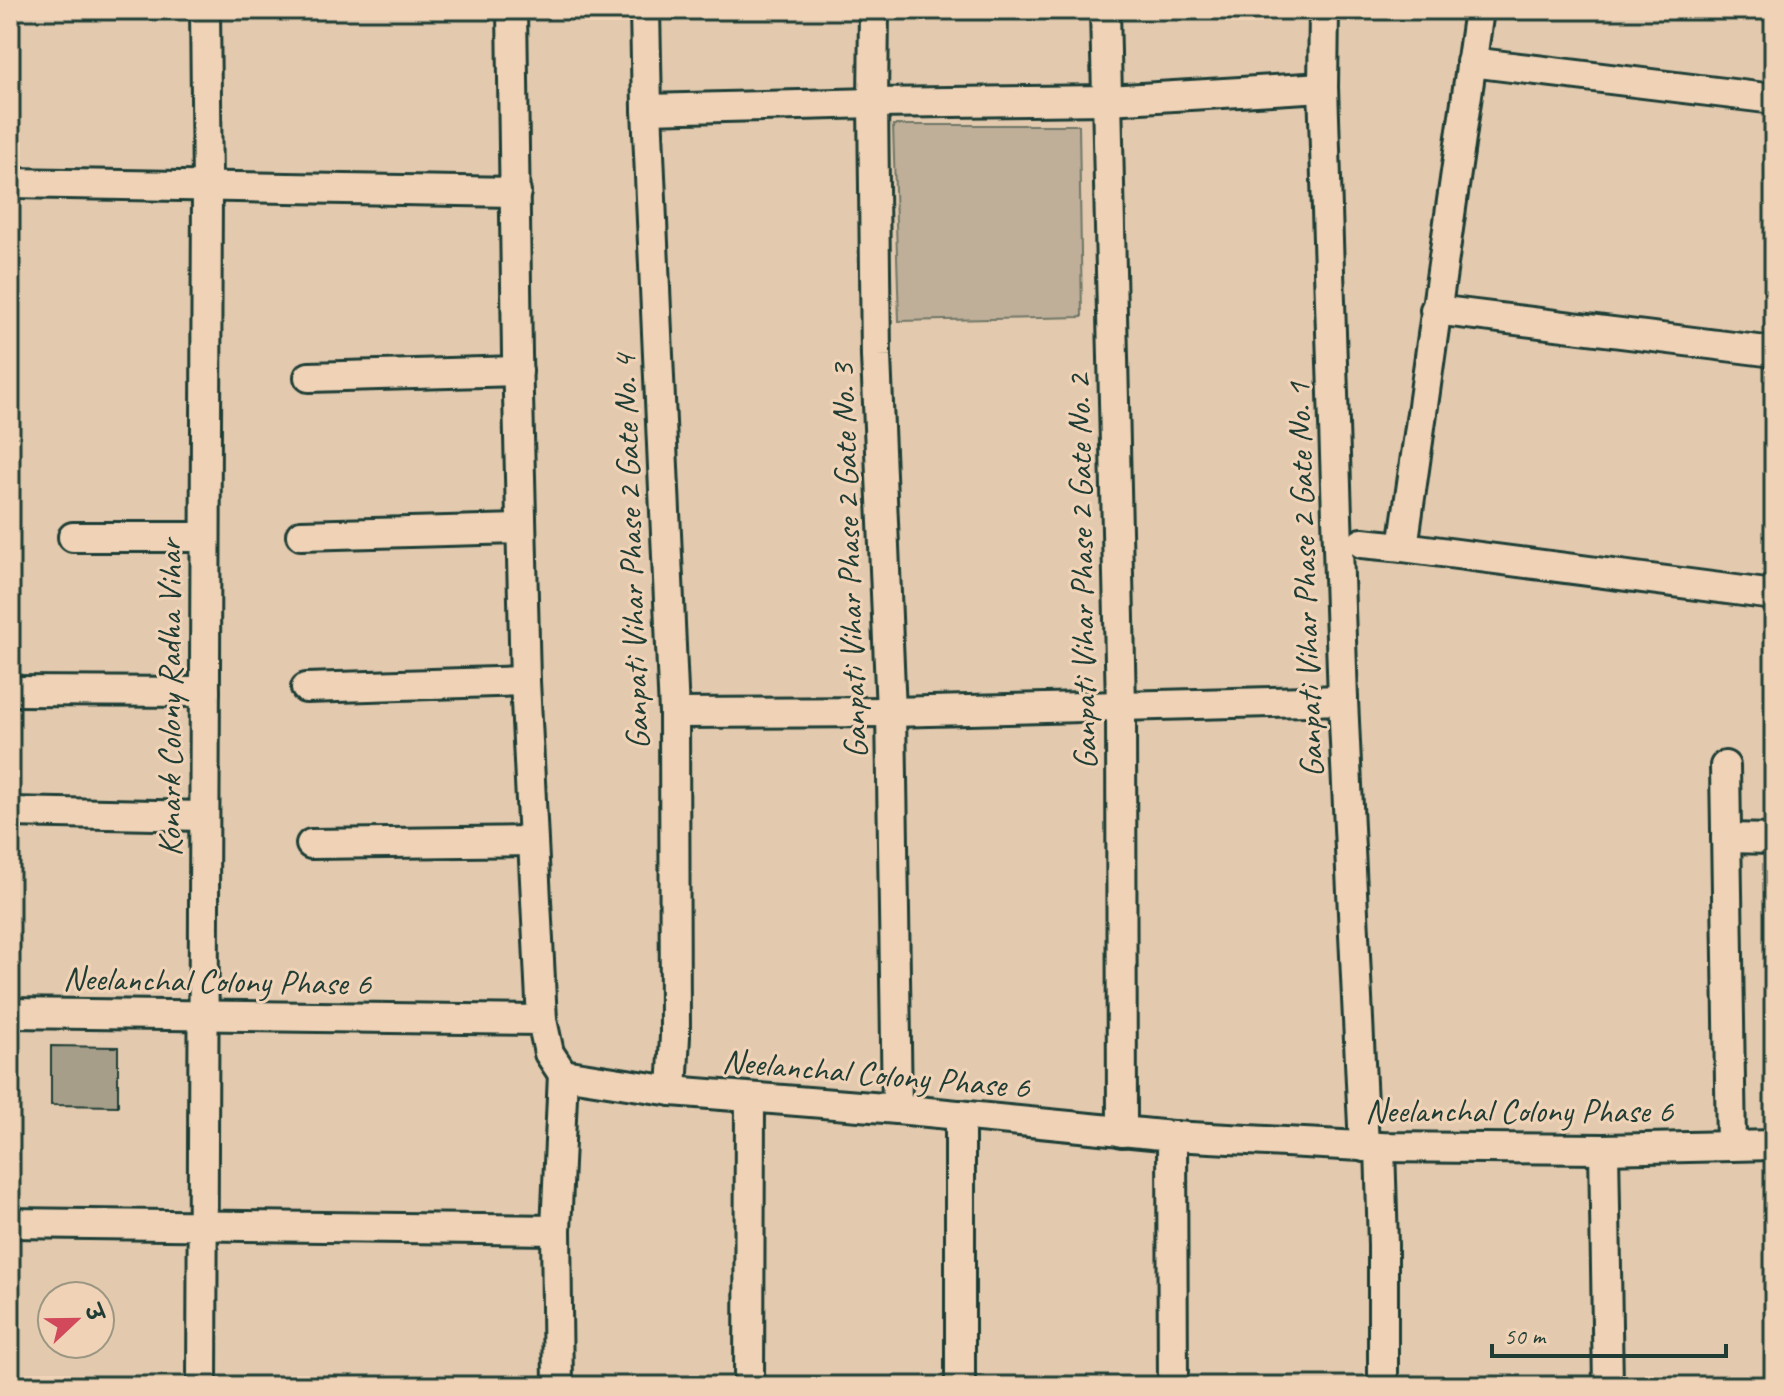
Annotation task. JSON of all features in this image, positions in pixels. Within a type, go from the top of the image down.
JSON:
[{"type":"street","name":"Konark Colony Radha Vihar","points":[[202,1386],[205,10]]},
{"type":"street","points":[[512,10],[521,529],[532,841],[542,1020],[549,1053],[563,1074],[556,1230],[558,1386]]},
{"type":"street","name":"Ganpati Vihar Phase 2 Gate No. 4","points":[[645,10],[674,713],[675,1036],[672,1091]]},
{"type":"street","name":"Ganpati Vihar Phase 2 Gate No. 3","points":[[874,10],[876,356],[891,712],[897,1109]]},
{"type":"street","name":"Ganpati Vihar Phase 2 Gate No. 2","points":[[1105,10],[1121,705],[1122,1132]]},
{"type":"street","name":"Ganpati Vihar Phase 2 Gate No. 1","points":[[1324,10],[1323,87],[1343,700],[1372,1147],[1383,1245],[1383,1386]]},
{"type":"street","points":[[1403,547],[1479,10]]},
{"type":"street","points":[[1471,62],[1774,99]]},
{"type":"street","points":[[647,109],[1108,100],[1323,87]]},
{"type":"street","points":[[10,183],[516,192]]},
{"type":"street","points":[[1435,310],[1774,352]]},
{"type":"street","points":[[309,377],[518,371]]},
{"type":"street","points":[[301,535],[521,529]]},
{"type":"street","points":[[73,537],[205,537]]},
{"type":"street","points":[[1362,543],[1774,595]]},
{"type":"street","points":[[306,688],[525,681]]},
{"type":"street","points":[[10,691],[205,692]]},
{"type":"street","points":[[674,713],[891,712],[1343,700]]},
{"type":"street","points":[[1725,766],[1731,1146]]},
{"type":"street","points":[[10,812],[204,816]]},
{"type":"street","points":[[1726,838],[1774,839]]},
{"type":"street","points":[[311,844],[532,841]]},
{"type":"street","name":"Neelanchal Colony Phase 6","points":[[10,1013],[542,1020]]},
{"type":"street","name":"Neelanchal Colony Phase 6","points":[[563,1074],[672,1091],[750,1099],[897,1109],[1172,1136],[1372,1147],[1604,1149],[1774,1145]]},
{"type":"street","points":[[749,1386],[750,1099]]},
{"type":"street","points":[[960,1115],[960,1386]]},
{"type":"street","points":[[1172,1136],[1173,1386]]},
{"type":"street","points":[[1604,1149],[1608,1386]]},
{"type":"street","points":[[10,1223],[556,1230]]},
{"type":"shaded area","points":[[893,125],[1079,125],[1082,317],[899,321]]},
{"type":"building","points":[[51,1046],[118,1047],[118,1106],[51,1105]]},
{"type":"building","points":[[10,1049],[19,1049],[17,1108],[10,1107]]}]
